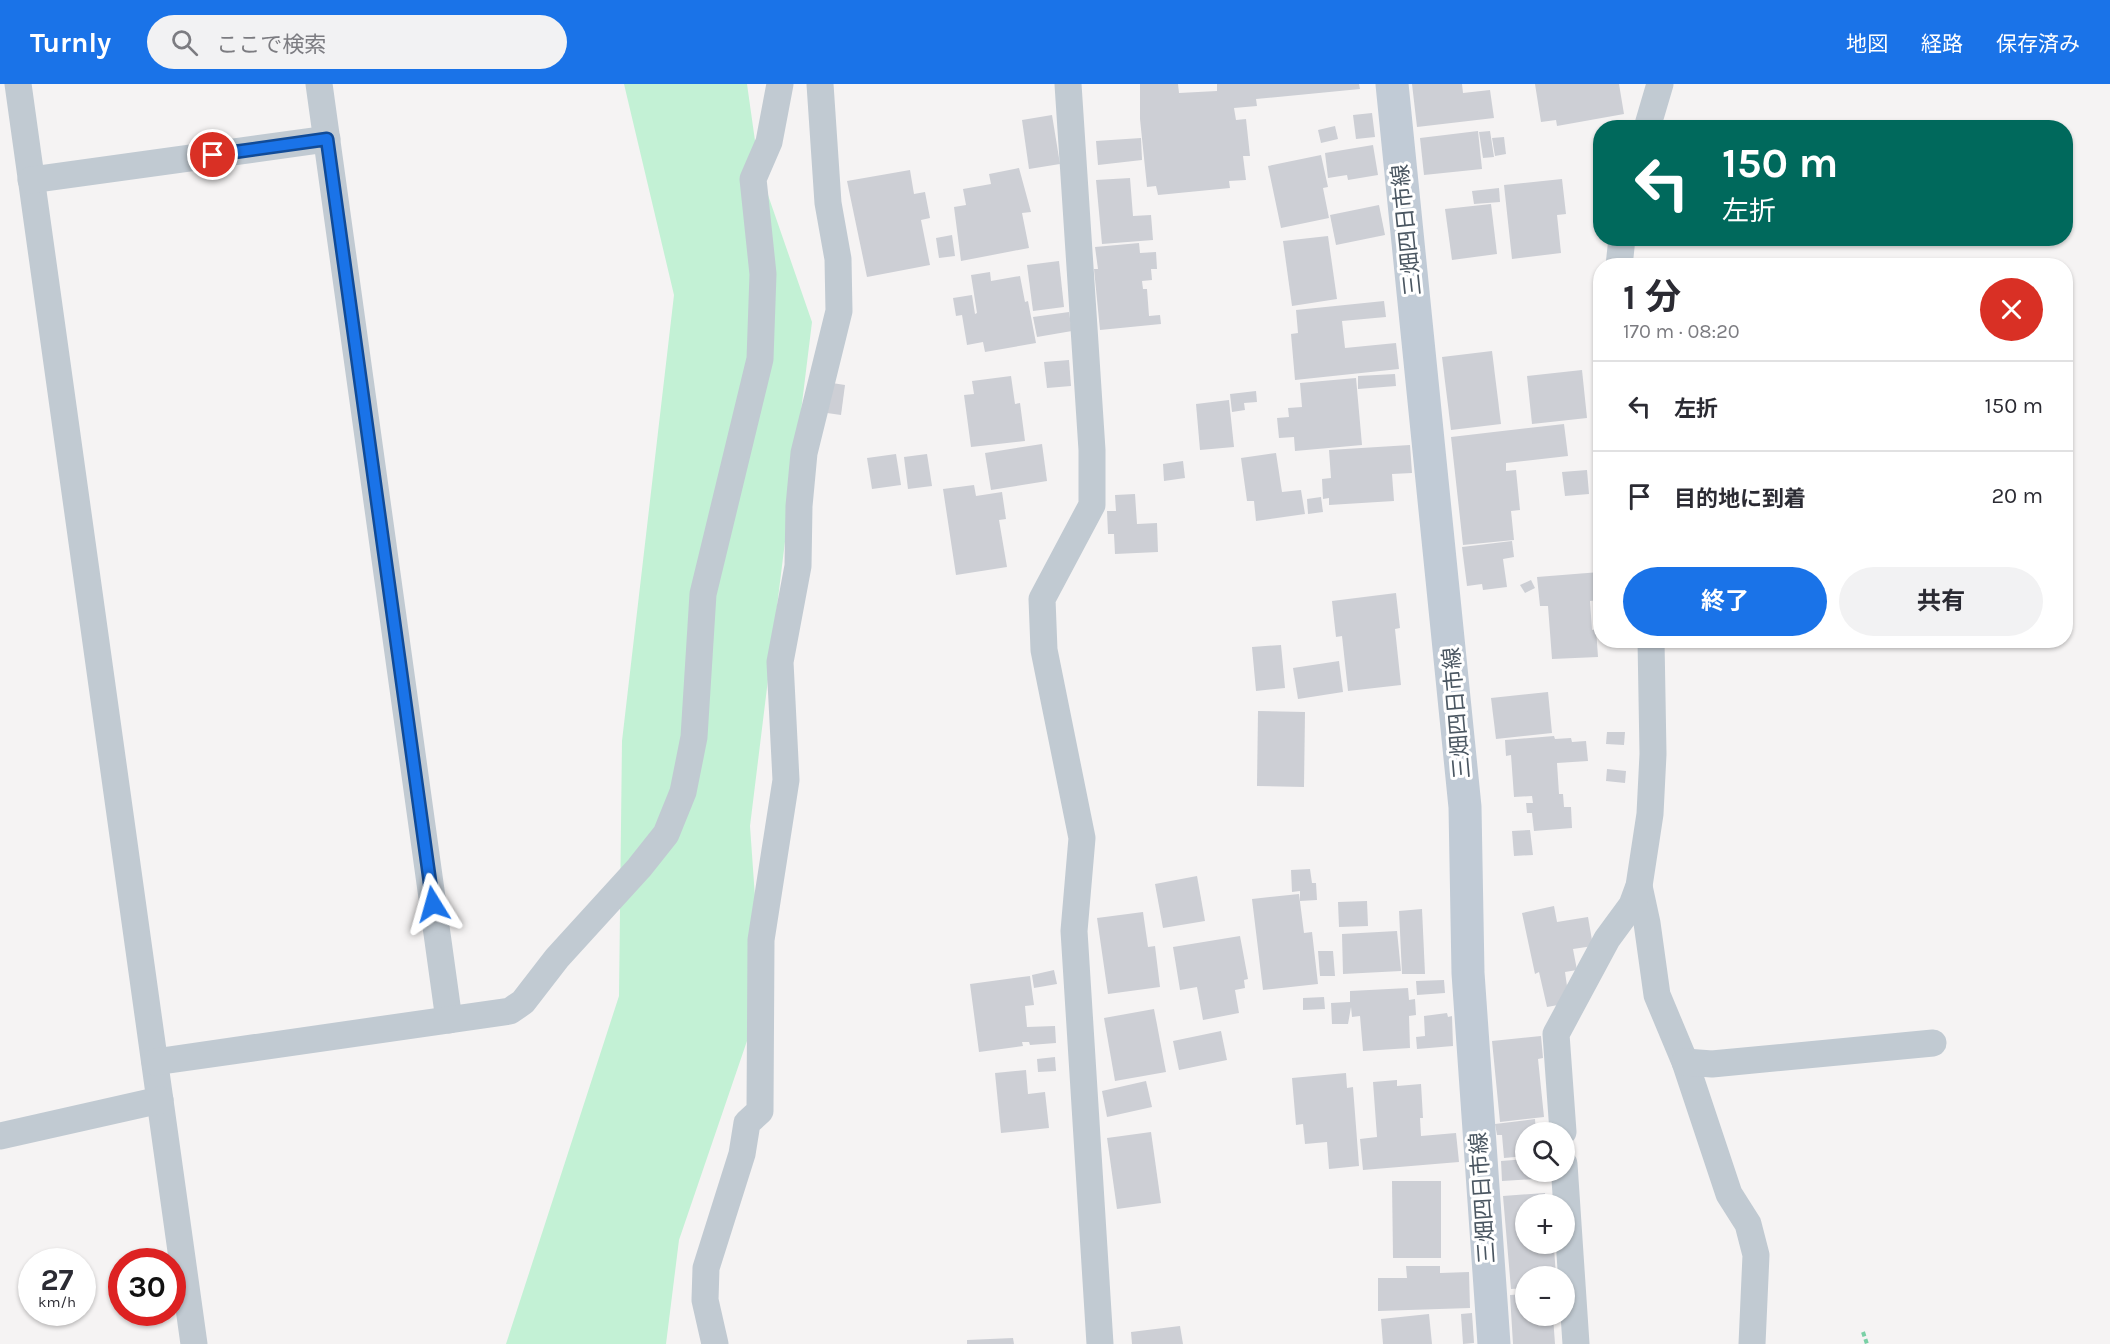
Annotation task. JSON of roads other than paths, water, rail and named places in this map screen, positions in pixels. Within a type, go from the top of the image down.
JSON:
[{"type":"main road","name":"三畑四日市線","points":[[1392,84],[1465,807],[1468,973],[1494,1344]]},
{"type":"street","points":[[18,84],[194,1344]]},
{"type":"street","points":[[319,84],[449,1020]]},
{"type":"street","points":[[155,1062],[510,1011],[523,1002],[557,958],[666,834],[683,792],[694,737],[704,594],[760,359],[763,274],[753,178],[769,142],[780,84]]},
{"type":"street","points":[[715,1344],[705,1300],[706,1268],[742,1154],[747,1124],[760,1111],[761,940],[786,780],[780,662],[798,566],[799,506],[804,453],[839,311],[838,259],[828,203],[820,84]]},
{"type":"street","points":[[1068,84],[1092,450],[1092,505],[1042,599],[1044,650],[1082,838],[1074,931],[1100,1344]]},
{"type":"street","points":[[1649,120],[1660,84]]},
{"type":"street","points":[[31,180],[327,139]]},
{"type":"street","points":[[1562,1122],[1556,1034],[1607,939],[1632,905],[1639,886],[1650,814],[1651,648]]},
{"type":"street","points":[[1639,886],[1647,923],[1656,995],[1685,1062],[1729,1194],[1748,1224],[1753,1244],[1757,1285],[1752,1344]]},
{"type":"street","points":[[1685,1062],[1712,1064],[1933,1042]]},
{"type":"street","points":[[0,1136],[160,1100]]},
{"type":"street","points":[[1565,1182],[1576,1344]]}]
